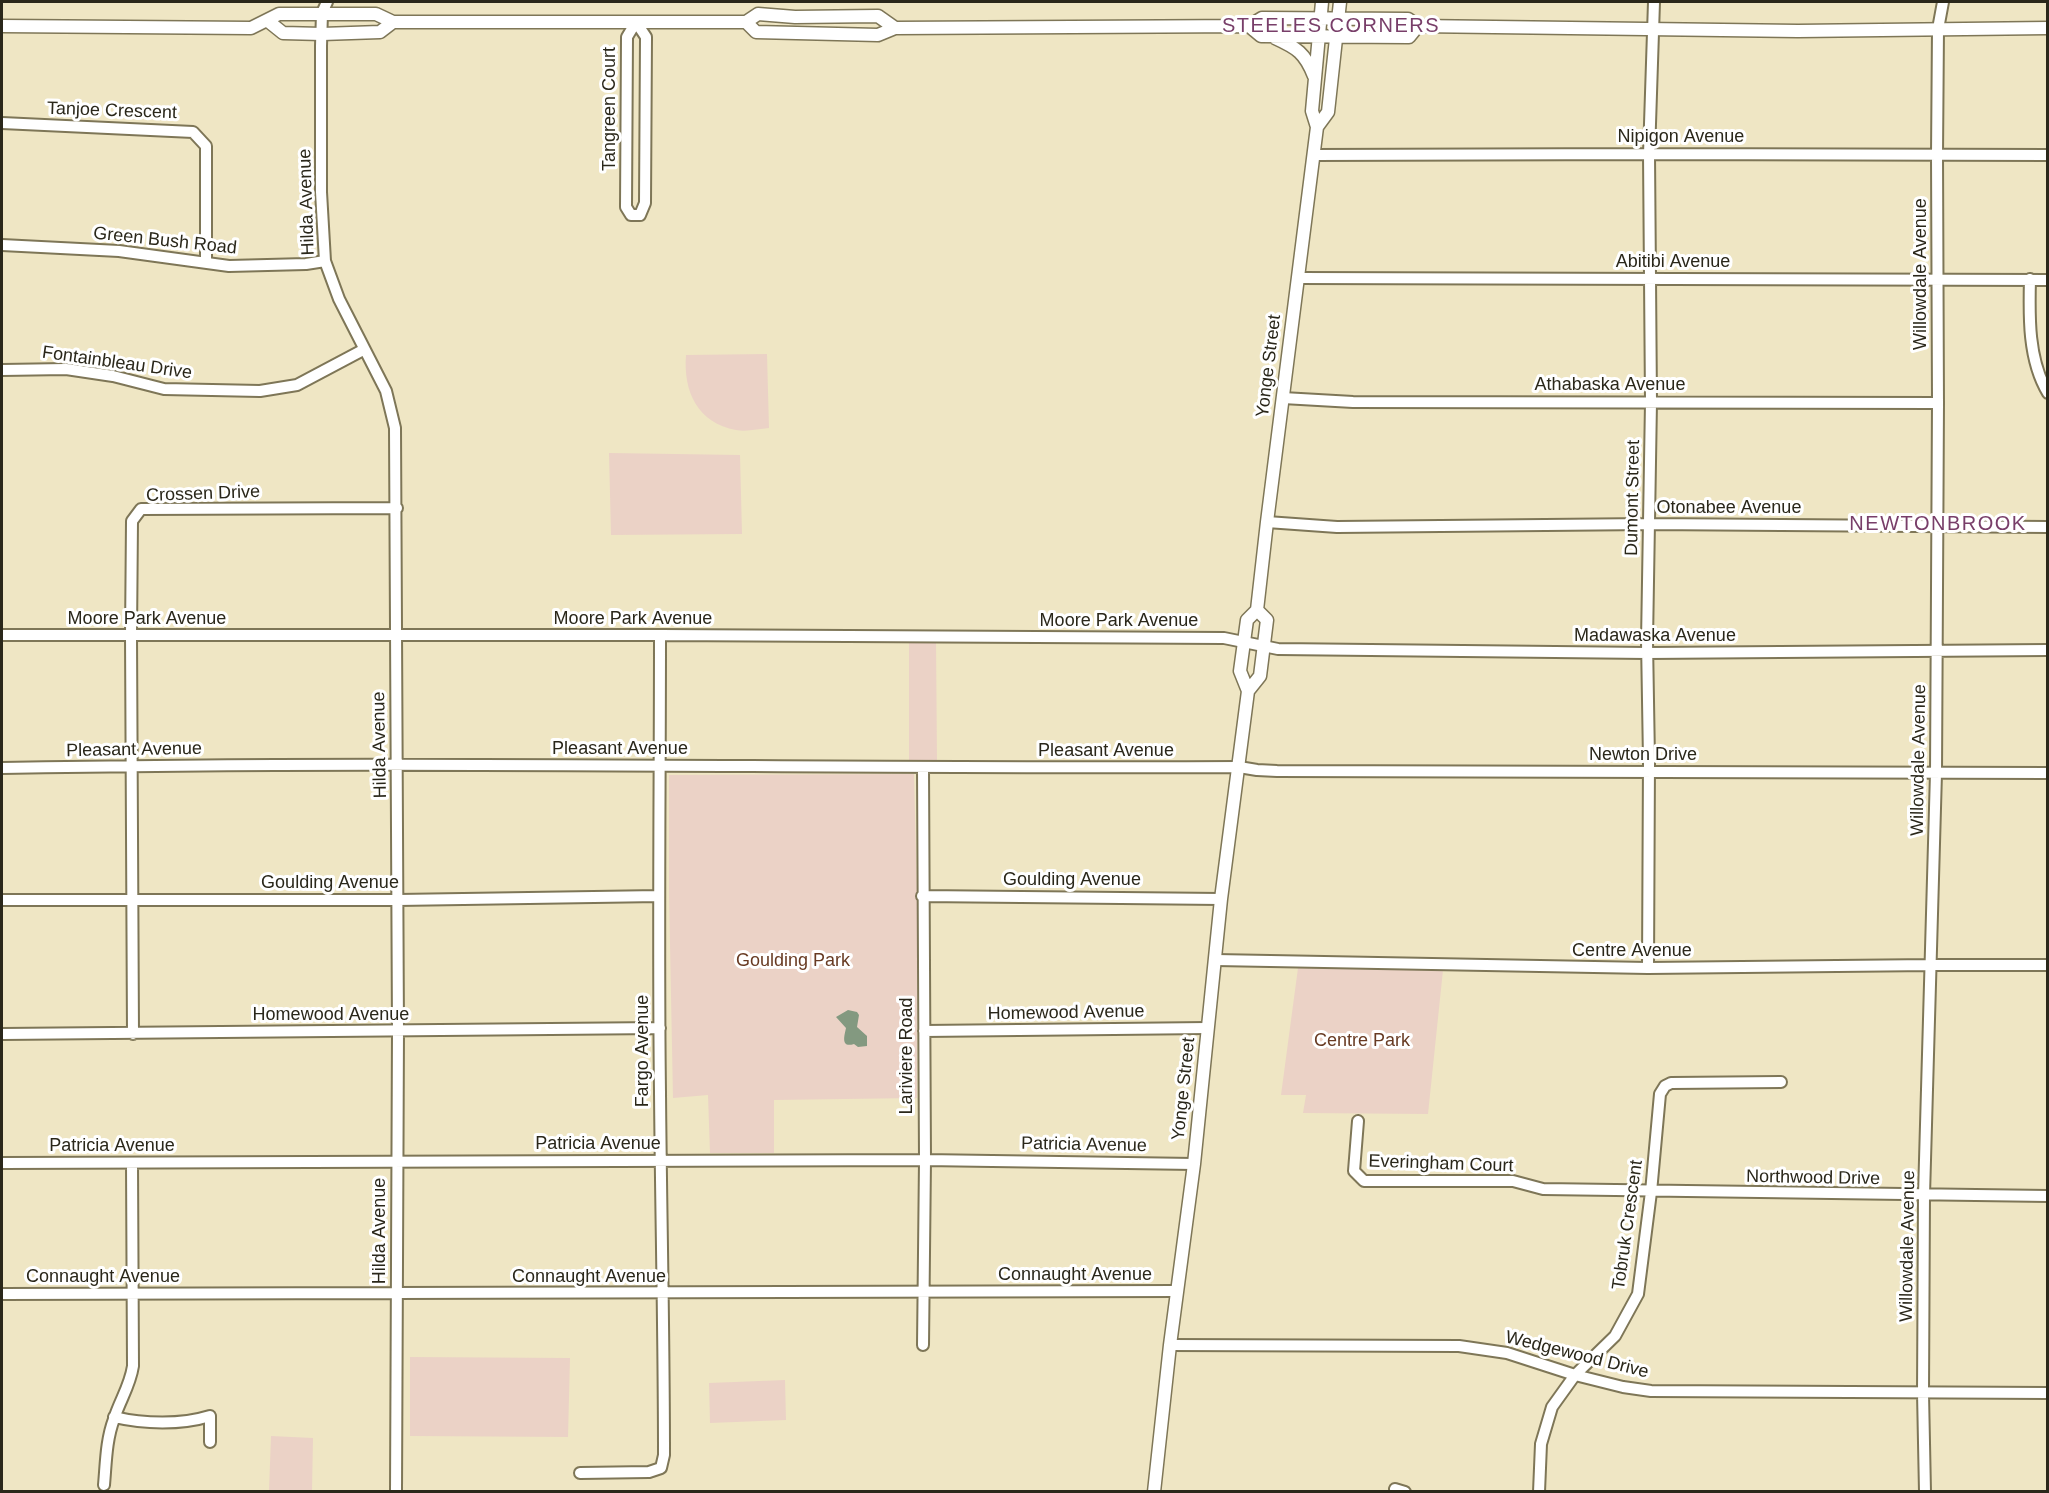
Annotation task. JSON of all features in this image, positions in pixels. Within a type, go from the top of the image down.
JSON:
[{"type":"main road","name":"Yonge Street","points":[[1154,1491],[1170,1345],[1194,1164],[1221,899],[1248,691],[1240,671],[1247,620],[1257,610],[1314,155],[1317,127],[1312,111],[1322,2]]},
{"type":"main road","name":"Yonge Street","points":[[1317,127],[1328,112],[1340,2]]},
{"type":"main road","points":[[2,26],[251,28],[279,14],[322,5],[376,14],[393,22],[746,22],[758,15],[878,16],[895,28]]},
{"type":"main road","points":[[806,17],[807,33]]},
{"type":"main road","points":[[746,22],[756,32],[878,35],[895,28],[1249,26],[1262,18],[1408,19],[1418,26],[1798,31],[2048,28]]},
{"type":"main road","points":[[268,21],[283,33],[322,34],[380,32],[393,22]]},
{"type":"main road","points":[[1249,26],[1261,36],[1408,37],[1418,26]]},
{"type":"main road","points":[[1270,36],[1293,46],[1303,54],[1315,77]]},
{"type":"main road","name":"Yonge Street","points":[[1248,691],[1260,675],[1267,620],[1257,610]]},
{"type":"street","name":"Dumont Street","points":[[1648,968],[1647,653],[1651,402],[1649,154],[1654,2]]},
{"type":"street","name":"Willowdale Avenue","points":[[1925,1491],[1924,1195],[1936,773],[1938,279],[1936,155],[1938,29],[1943,2]]},
{"type":"street","name":"Hilda Avenue","points":[[322,5],[321,192],[325,261],[339,299],[363,350],[386,391],[395,428],[398,900],[396,1491]]},
{"type":"street","name":"Tangreen Court","points":[[636,22],[646,38],[645,203],[640,215],[630,215],[626,207],[627,37],[636,22]]},
{"type":"street","name":"Tanjoe Crescent","points":[[2,123],[193,132],[206,146],[206,263]]},
{"type":"street","name":"Nipigon Avenue","points":[[1314,155],[2048,155]]},
{"type":"street","name":"Tangreen Court","points":[[626,190],[645,191]]},
{"type":"street","name":"Green Bush Road","points":[[2,245],[119,250],[229,266],[306,264],[325,261]]},
{"type":"street","name":"Abitibi Avenue","points":[[1299,278],[2048,280]]},
{"type":"street","points":[[2030,279],[2029,330],[2041,377],[2048,393]]},
{"type":"street","name":"Fontainbleau Drive","points":[[2,370],[66,369],[113,376],[164,389],[260,391],[297,385],[363,350]]},
{"type":"street","name":"Athabaska Avenue","points":[[1283,398],[1353,402],[1938,404]]},
{"type":"street","name":"Crossen Drive","points":[[133,1034],[130,635],[132,521],[141,509],[397,508]]},
{"type":"street","name":"Otonabee Avenue","points":[[1267,522],[1337,527],[1649,524],[2048,527]]},
{"type":"street","name":"Moore Park Avenue","points":[[2,635],[1224,638],[1263,647]]},
{"type":"street","name":"Fargo Avenue","points":[[580,1473],[649,1472],[661,1468],[664,1455],[659,897],[660,635]]},
{"type":"street","name":"Madawaska Avenue","points":[[1263,647],[1647,653],[2048,650]]},
{"type":"street","name":"Pleasant Avenue","points":[[2,768],[660,765],[923,768],[1239,767]]},
{"type":"street","name":"Newton Drive","points":[[1239,767],[1276,771],[2048,773]]},
{"type":"street","name":"Lariviere Road","points":[[923,768],[925,1160],[923,1345]]},
{"type":"street","name":"Goulding Avenue","points":[[2,900],[398,900],[659,897]]},
{"type":"street","name":"Goulding Avenue","points":[[922,897],[1221,899]]},
{"type":"street","name":"Centre Avenue","points":[[1216,960],[1648,968],[2048,965]]},
{"type":"street","name":"Homewood Avenue","points":[[2,1034],[660,1028]]},
{"type":"street","name":"Homewood Avenue","points":[[924,1031],[1208,1028]]},
{"type":"street","name":"Tobruk Crescent","points":[[1539,1491],[1541,1444],[1552,1407],[1575,1375],[1616,1336],[1638,1294],[1660,1094],[1665,1086],[1671,1083],[1781,1082]]},
{"type":"street","name":"Everingham Court","points":[[1358,1121],[1354,1171],[1364,1180],[1513,1181],[1543,1189],[1651,1192]]},
{"type":"street","name":"Patricia Avenue","points":[[2,1163],[925,1160],[1194,1164]]},
{"type":"street","points":[[104,1485],[109,1438],[114,1417],[125,1395],[132,1373],[132,1163]]},
{"type":"street","name":"Northwood Drive","points":[[1651,1192],[2048,1196]]},
{"type":"street","name":"Connaught Avenue","points":[[2,1294],[1177,1291]]},
{"type":"street","name":"Wedgewood Drive","points":[[1170,1345],[1459,1346],[1507,1353],[1575,1375],[1623,1387],[1651,1391],[2048,1393]]},
{"type":"street","points":[[114,1417],[129,1420],[192,1422],[210,1416],[210,1442]]},
{"type":"green space","points":[[767,354],[769,428],[736,430],[712,421],[703,413],[690,393],[686,355]]},
{"type":"green space","points":[[609,453],[740,455],[742,534],[611,535]]},
{"type":"green space","points":[[909,640],[936,640],[937,760],[909,760]]},
{"type":"green space","name":"Goulding Park","points":[[914,774],[917,896],[917,1098],[774,1100],[774,1153],[710,1153],[708,1095],[673,1098],[669,775]]},
{"type":"green space","name":"Centre Park","points":[[1298,968],[1443,970],[1428,1114],[1303,1113],[1306,1095],[1281,1095]]},
{"type":"green space","points":[[410,1357],[570,1358],[568,1437],[410,1436]]},
{"type":"green space","points":[[785,1380],[786,1420],[710,1423],[709,1383]]},
{"type":"green space","points":[[271,1436],[313,1438],[312,1491],[269,1491]]},
{"type":"shaded area","points":[[848,1010],[857,1012],[859,1015],[857,1027],[867,1036],[867,1046],[858,1047],[845,1043],[846,1028],[836,1017]]},
{"type":"district","name":"STEELES CORNERS","points":[[1331,26]]},
{"type":"district","name":"NEWTONBROOK","points":[[1938,524]]}]
